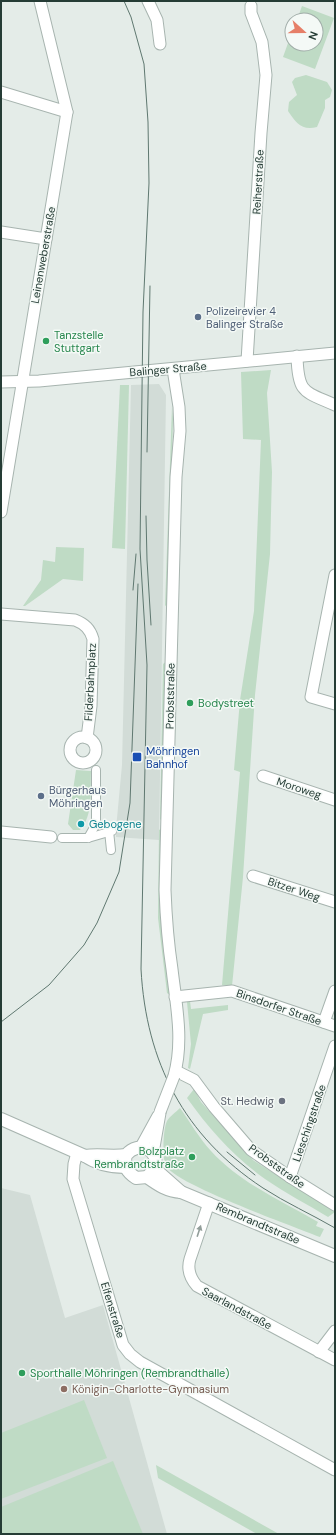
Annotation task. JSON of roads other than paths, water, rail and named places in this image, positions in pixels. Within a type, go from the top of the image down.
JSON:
[{"type":"street","name":"Leinenweberstraße","points":[[1,512],[67,112],[40,1]]},
{"type":"street","points":[[148,1],[157,20],[160,44]]},
{"type":"street","name":"Reiherstraße","points":[[247,361],[260,134],[266,75],[262,42],[251,13],[251,6]]},
{"type":"street","points":[[1,92],[67,112]]},
{"type":"street","points":[[1,232],[46,239]]},
{"type":"street","name":"Balinger Straße","points":[[1,382],[22,382],[173,369],[335,353]]},
{"type":"street","points":[[297,356],[297,374],[302,389],[305,392],[335,405]]},
{"type":"street","name":"Probststraße","points":[[141,1147],[160,1113],[175,1073],[179,1032],[167,928],[165,890],[175,508],[180,431],[179,407],[173,369]]},
{"type":"street","points":[[335,575],[311,697],[335,704]]},
{"type":"street","name":"Filderbahnplatz","points":[[1,614],[76,620],[87,627],[93,639],[91,706],[87,738]]},
{"type":"street","points":[[88,838],[96,824],[96,770]]},
{"type":"street","name":"Moroweg","points":[[263,776],[335,800]]},
{"type":"street","points":[[96,824],[107,832],[111,850]]},
{"type":"street","points":[[1,832],[51,837]]},
{"type":"street","points":[[62,838],[88,838],[107,832]]},
{"type":"street","name":"Bitzer Weg","points":[[253,876],[335,902]]},
{"type":"street","name":"Binsdorfer Straße","points":[[175,998],[232,991],[335,1026]]},
{"type":"street","points":[[324,1022],[335,991]]},
{"type":"street","name":"Lieschingstraße","points":[[290,1178],[335,1046]]},
{"type":"street","name":"Probststraße","points":[[175,1073],[194,1080],[214,1107],[251,1150],[290,1178],[335,1205]]},
{"type":"street","name":"Probststraße","points":[[153,1153],[160,1113]]},
{"type":"street","name":"Rembrandtstraße","points":[[1,1119],[99,1163],[126,1161],[130,1174],[136,1178],[151,1173],[181,1192],[335,1256]]},
{"type":"street","points":[[126,1161],[130,1150],[141,1147],[150,1149],[156,1158],[151,1173]]},
{"type":"street","name":"Elfenstraße","points":[[81,1154],[74,1164],[73,1179],[124,1345],[130,1354],[140,1362],[335,1470]]},
{"type":"street","name":"Saarlandstraße","points":[[208,1203],[190,1259],[189,1272],[192,1280],[197,1286],[335,1360]]},
{"type":"street","points":[[319,1352],[335,1331]]},
{"type":"tram line","points":[[124,1],[131,17],[144,64],[148,122],[149,183],[143,312],[140,549],[147,665],[141,969],[144,1003],[151,1035],[161,1065],[174,1094],[191,1120],[211,1145],[235,1167],[263,1188],[335,1228]]},
{"type":"tram line","points":[[147,452],[150,286]]},
{"type":"tram line","points":[[146,516],[151,625]]},
{"type":"tram line","points":[[133,590],[136,554]]},
{"type":"tram line","points":[[1,1022],[49,985],[84,945],[97,923],[119,872],[130,803],[138,584]]},
{"type":"tram line","points":[[227,1152],[255,1175]]},
{"type":"place","name":"Polizeirevier 4 Balinger Straße","points":[[198,317]]},
{"type":"place","name":"Tanzstelle Stuttgart","points":[[46,341]]},
{"type":"place","name":"Bodystreet","points":[[190,703]]},
{"type":"place","name":"Möhringen Bahnhof","points":[[137,757]]},
{"type":"place","name":"Bürgerhaus Möhringen","points":[[41,796]]},
{"type":"place","name":"Gebogene","points":[[81,824]]},
{"type":"place","name":"St. Hedwig","points":[[282,1101]]},
{"type":"place","name":"Bolzplatz Rembrandtstraße","points":[[192,1157]]},
{"type":"place","name":"Sporthalle Möhringen (Rembrandthalle)","points":[[22,1373]]},
{"type":"place","name":"Königin-Charlotte-Gymnasium","points":[[64,1389]]}]
